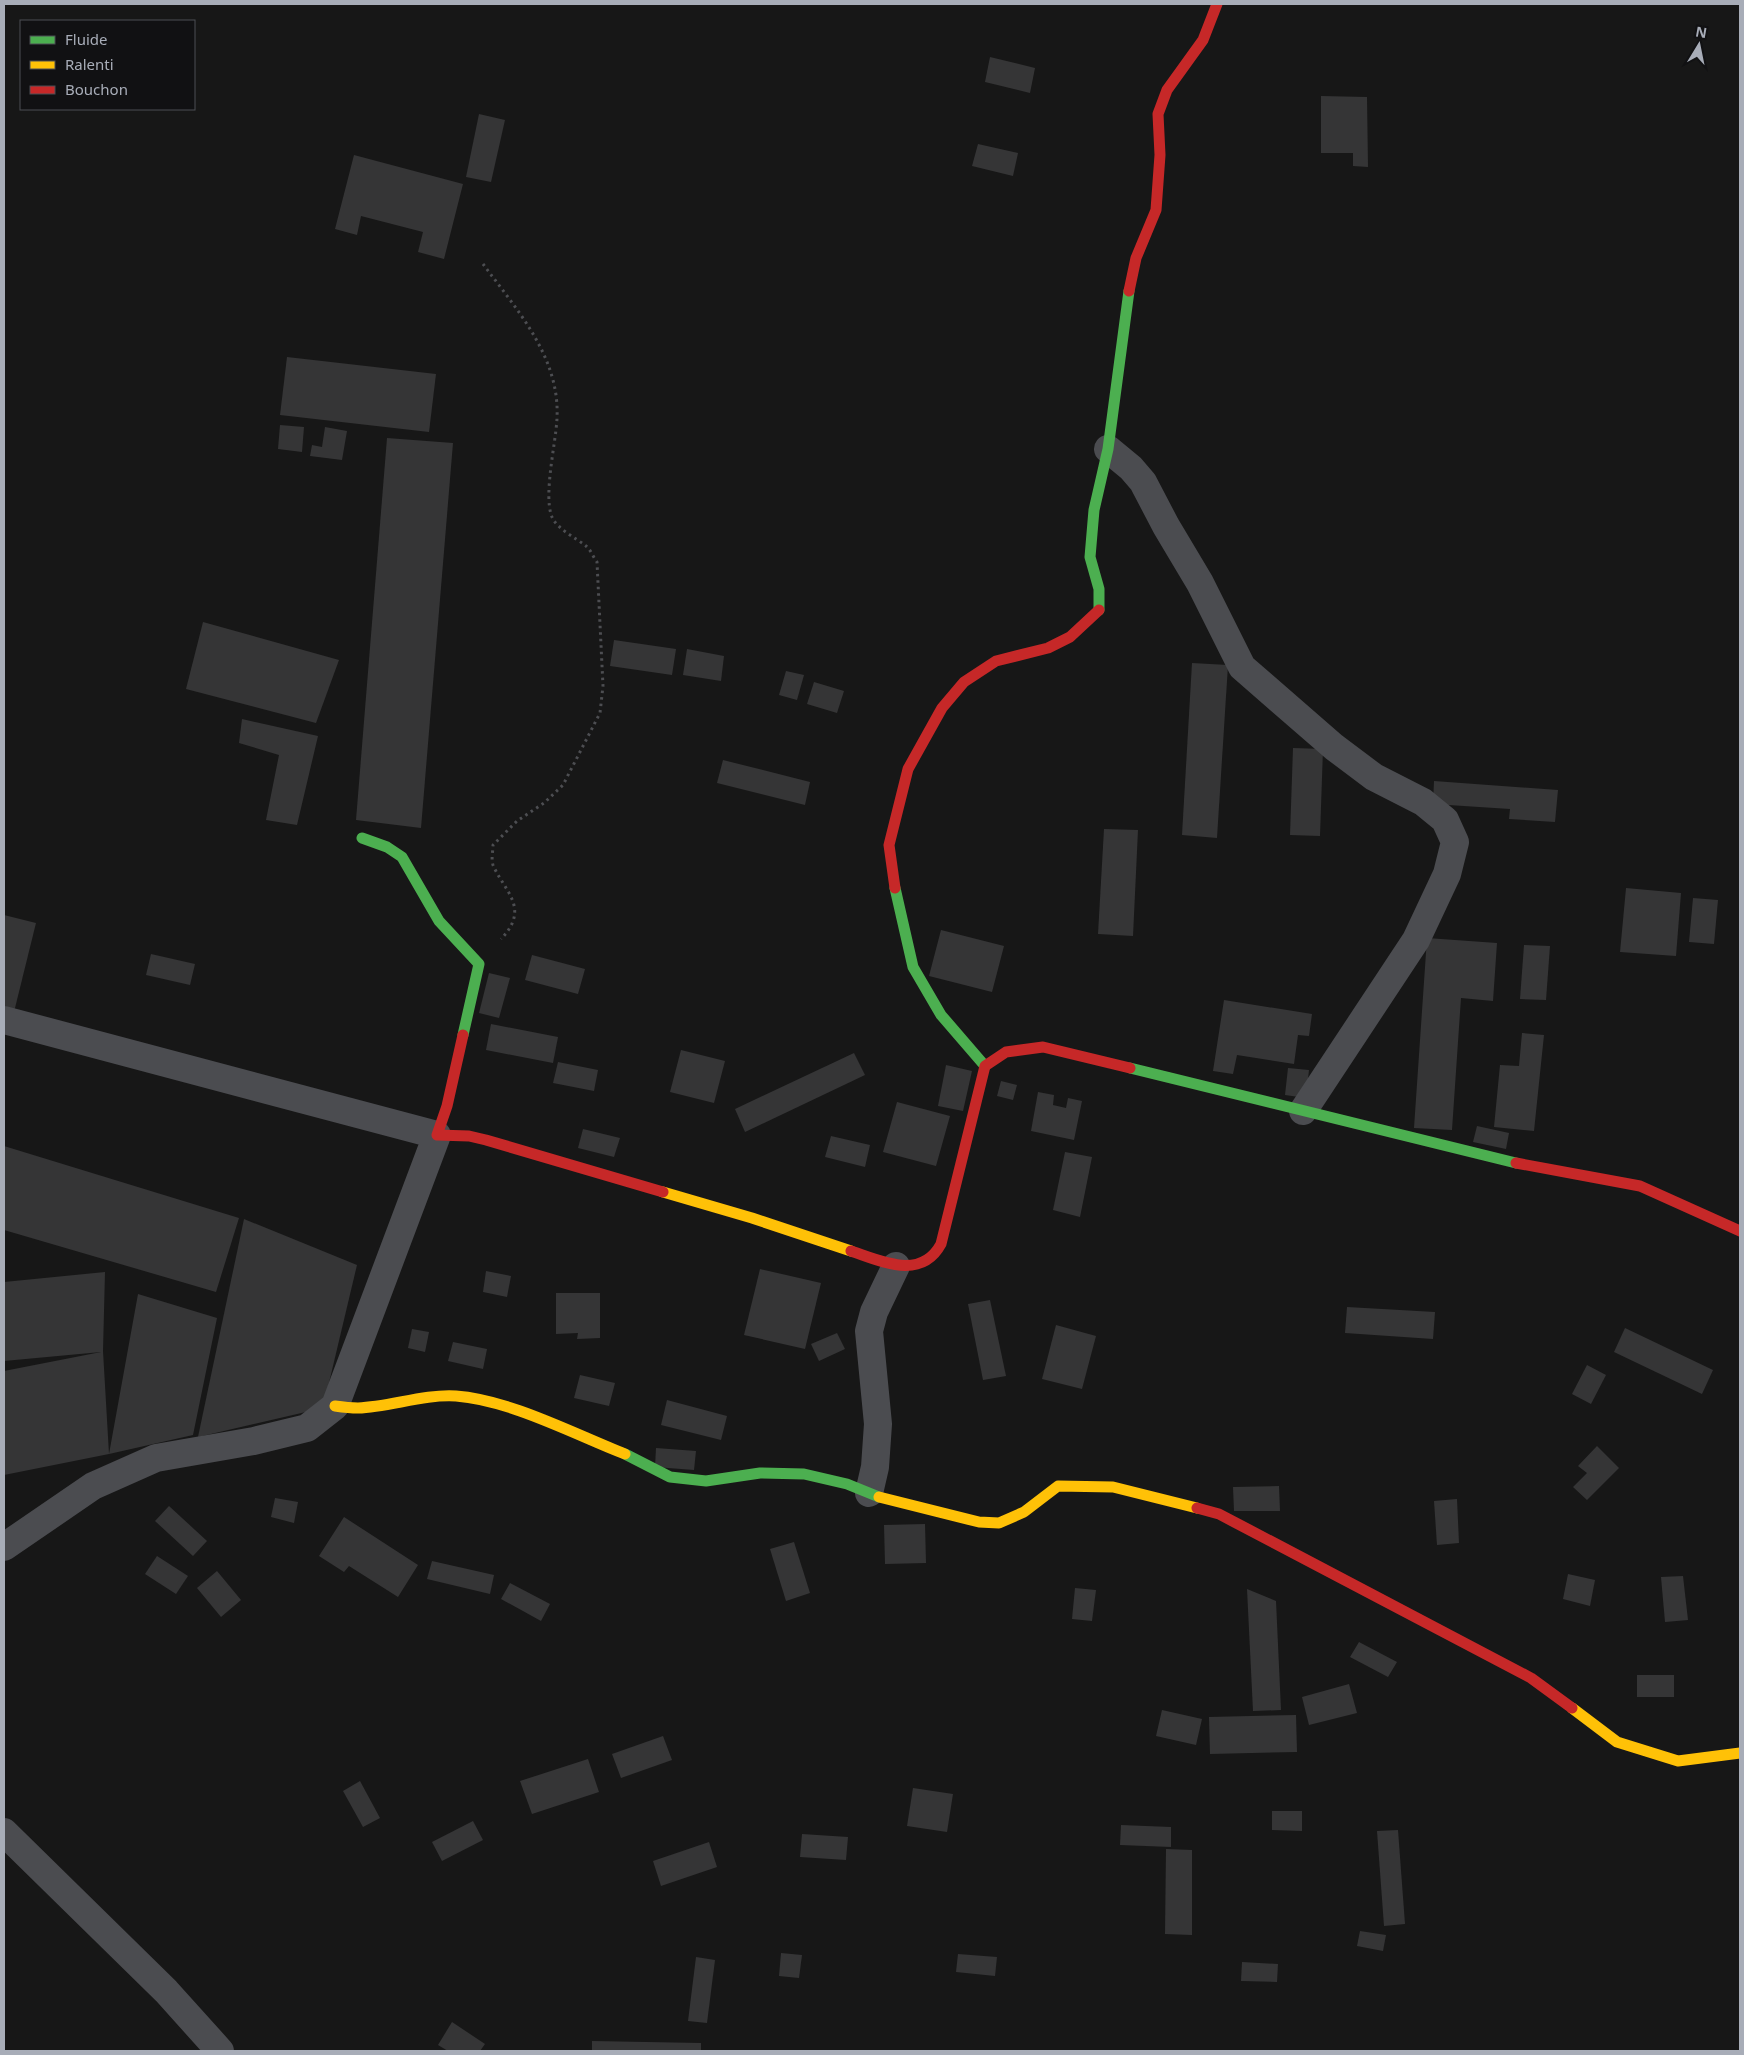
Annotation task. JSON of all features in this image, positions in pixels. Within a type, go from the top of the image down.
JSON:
[{"type":"street","points":[[986,1066],[941,1016],[913,967],[897,901],[889,845],[908,769],[942,708],[964,682],[996,661],[1048,648],[1070,637],[1099,610],[1098,589],[1090,557],[1094,510],[1108,449],[1130,283],[1136,258],[1156,210],[1160,155],[1158,114],[1167,90],[1203,40],[1217,4]]},
{"type":"street","points":[[1108,449],[1131,468],[1143,482],[1166,526],[1200,583],[1242,667],[1334,747],[1374,777],[1423,802],[1446,820],[1455,842],[1447,874],[1416,940],[1303,1111]]},
{"type":"street","points":[[4,1547],[93,1486],[156,1458],[254,1442],[307,1428],[335,1406],[447,1106],[479,964],[439,921],[402,857],[387,847],[362,838]]},
{"type":"street","points":[[4,1020],[437,1135],[469,1136],[486,1140],[752,1218],[896,1266],[922,1264],[936,1255],[941,1244],[986,1066],[1006,1052],[1042,1047],[1535,1168],[1640,1186],[1740,1231]]},
{"type":"street","points":[[869,1492],[875,1467],[878,1424],[870,1331],[874,1312],[896,1266]]},
{"type":"street","points":[[335,1406],[358,1408],[405,1400],[454,1396],[480,1399],[505,1406],[610,1449],[670,1477],[706,1481],[760,1473],[804,1474],[848,1484],[931,1511],[979,1522],[999,1523],[1024,1512],[1058,1486],[1113,1487],[1219,1514],[1531,1678],[1617,1742],[1678,1761],[1740,1753]]},
{"type":"street","points":[[4,1832],[166,1991],[220,2051]]},
{"type":"path","points":[[479,964],[506,934],[513,921],[514,901],[493,864],[494,845],[518,821],[544,803],[563,785],[600,712],[603,686],[596,562],[588,547],[552,519],[549,504],[557,417],[556,390],[546,358],[532,331],[483,264]]},
{"type":"building","points":[[990,57],[1035,68],[1030,93],[985,82]]},
{"type":"building","points":[[1321,96],[1367,97],[1368,167],[1353,166],[1353,153],[1321,153]]},
{"type":"building","points":[[479,114],[505,120],[491,182],[466,177]]},
{"type":"building","points":[[978,144],[1018,153],[1013,176],[972,166]]},
{"type":"building","points":[[354,155],[463,184],[444,259],[418,252],[423,232],[361,216],[357,235],[335,229]]},
{"type":"building","points":[[287,357],[436,374],[429,432],[280,415]]},
{"type":"building","points":[[280,425],[304,427],[302,452],[278,449]]},
{"type":"building","points":[[325,427],[347,431],[342,460],[310,456],[312,445],[322,447]]},
{"type":"building","points":[[387,438],[453,443],[421,828],[356,820]]},
{"type":"building","points":[[203,622],[339,660],[316,723],[186,689]]},
{"type":"building","points":[[614,640],[676,649],[672,675],[610,666]]},
{"type":"building","points":[[687,649],[724,656],[721,681],[683,675]]},
{"type":"building","points":[[1192,663],[1228,665],[1217,838],[1182,835]]},
{"type":"building","points":[[786,671],[804,675],[797,700],[779,695]]},
{"type":"building","points":[[814,682],[844,691],[837,713],[807,704]]},
{"type":"building","points":[[242,719],[318,736],[297,825],[266,820],[279,755],[239,743]]},
{"type":"building","points":[[1293,748],[1323,749],[1320,836],[1290,835]]},
{"type":"building","points":[[723,760],[810,782],[805,805],[717,783]]},
{"type":"building","points":[[1434,781],[1558,790],[1555,822],[1509,819],[1510,809],[1433,804]]},
{"type":"building","points":[[1104,829],[1138,830],[1133,936],[1098,934]]},
{"type":"building","points":[[1626,888],[1681,893],[1676,956],[1620,952]]},
{"type":"building","points":[[1693,898],[1718,900],[1714,944],[1689,942]]},
{"type":"building","points":[[4,915],[36,923],[14,1012],[4,1009]]},
{"type":"building","points":[[941,930],[1004,946],[992,992],[929,976]]},
{"type":"building","points":[[1427,938],[1497,943],[1493,1001],[1461,998],[1452,1130],[1414,1128]]},
{"type":"building","points":[[1524,945],[1550,946],[1546,1000],[1520,999]]},
{"type":"building","points":[[151,954],[195,964],[190,985],[146,975]]},
{"type":"building","points":[[532,955],[585,969],[578,994],[525,980]]},
{"type":"building","points":[[489,973],[510,978],[499,1018],[479,1013]]},
{"type":"building","points":[[1224,1000],[1312,1014],[1309,1036],[1298,1035],[1294,1064],[1237,1055],[1233,1074],[1213,1071]]},
{"type":"building","points":[[491,1024],[558,1037],[553,1063],[486,1050]]},
{"type":"building","points":[[1522,1033],[1544,1035],[1534,1131],[1494,1127],[1500,1065],[1519,1066]]},
{"type":"building","points":[[681,1050],[725,1061],[714,1103],[670,1092]]},
{"type":"building","points":[[854,1053],[865,1075],[745,1132],[735,1109]]},
{"type":"building","points":[[558,1062],[598,1070],[594,1091],[553,1083]]},
{"type":"building","points":[[946,1065],[972,1071],[963,1111],[938,1106]]},
{"type":"building","points":[[1288,1068],[1309,1070],[1306,1098],[1285,1095]]},
{"type":"building","points":[[1001,1081],[1017,1085],[1013,1100],[997,1096]]},
{"type":"building","points":[[1038,1092],[1054,1095],[1053,1105],[1066,1108],[1068,1098],[1082,1101],[1074,1140],[1031,1131]]},
{"type":"building","points":[[897,1102],[950,1116],[936,1166],[883,1152]]},
{"type":"building","points":[[1477,1126],[1509,1133],[1506,1149],[1473,1142]]},
{"type":"building","points":[[583,1129],[620,1138],[614,1157],[578,1148]]},
{"type":"building","points":[[831,1136],[870,1145],[865,1167],[825,1157]]},
{"type":"building","points":[[4,1146],[239,1218],[216,1292],[4,1230]]},
{"type":"building","points":[[1065,1152],[1092,1157],[1080,1217],[1053,1210]]},
{"type":"building","points":[[244,1219],[357,1265],[323,1408],[198,1437]]},
{"type":"building","points":[[760,1269],[821,1283],[805,1349],[744,1335]]},
{"type":"building","points":[[486,1271],[511,1276],[507,1297],[483,1292]]},
{"type":"building","points":[[105,1272],[103,1351],[109,1454],[4,1475],[4,1371],[101,1352],[4,1361],[4,1282]]},
{"type":"building","points":[[556,1293],[600,1293],[600,1338],[577,1339],[578,1333],[556,1334]]},
{"type":"building","points":[[138,1294],[217,1318],[193,1435],[109,1454]]},
{"type":"building","points":[[990,1300],[1006,1376],[983,1380],[968,1304]]},
{"type":"building","points":[[1347,1307],[1435,1312],[1433,1339],[1345,1333]]},
{"type":"building","points":[[1056,1325],[1096,1336],[1082,1389],[1042,1379]]},
{"type":"building","points":[[1625,1328],[1713,1370],[1702,1394],[1614,1352]]},
{"type":"building","points":[[412,1329],[429,1332],[425,1352],[408,1348]]},
{"type":"building","points":[[837,1333],[845,1349],[819,1361],[811,1344]]},
{"type":"building","points":[[453,1342],[487,1349],[483,1369],[448,1361]]},
{"type":"building","points":[[1587,1365],[1606,1375],[1591,1404],[1572,1394]]},
{"type":"building","points":[[580,1375],[615,1383],[609,1406],[574,1398]]},
{"type":"building","points":[[667,1400],[727,1416],[721,1440],[661,1425]]},
{"type":"building","points":[[1597,1446],[1619,1468],[1587,1500],[1573,1487],[1587,1473],[1578,1466]]},
{"type":"building","points":[[656,1448],[696,1451],[694,1470],[655,1467]]},
{"type":"building","points":[[1279,1486],[1280,1511],[1234,1511],[1233,1487]]},
{"type":"building","points":[[275,1498],[298,1502],[294,1523],[271,1517]]},
{"type":"building","points":[[1457,1499],[1459,1543],[1437,1545],[1434,1501]]},
{"type":"building","points":[[169,1506],[207,1541],[193,1556],[155,1521]]},
{"type":"building","points":[[344,1517],[418,1565],[398,1597],[349,1566],[344,1572],[319,1556]]},
{"type":"building","points":[[925,1524],[926,1563],[885,1564],[884,1525]]},
{"type":"building","points":[[794,1542],[810,1593],[786,1601],[770,1549]]},
{"type":"building","points":[[157,1556],[188,1576],[176,1594],[145,1574]]},
{"type":"building","points":[[432,1561],[494,1575],[490,1594],[427,1579]]},
{"type":"building","points":[[217,1571],[241,1600],[221,1617],[197,1588]]},
{"type":"building","points":[[1568,1574],[1595,1580],[1590,1606],[1563,1599]]},
{"type":"building","points":[[1683,1576],[1688,1620],[1665,1622],[1661,1577]]},
{"type":"building","points":[[510,1583],[550,1604],[541,1621],[501,1599]]},
{"type":"building","points":[[1075,1588],[1096,1590],[1092,1621],[1072,1619]]},
{"type":"building","points":[[1247,1589],[1276,1601],[1281,1710],[1253,1711]]},
{"type":"building","points":[[1359,1642],[1397,1662],[1388,1677],[1350,1657]]},
{"type":"building","points":[[1637,1675],[1674,1675],[1674,1697],[1637,1697]]},
{"type":"building","points":[[1349,1684],[1357,1713],[1309,1725],[1302,1697]]},
{"type":"building","points":[[1162,1710],[1202,1719],[1196,1745],[1156,1736]]},
{"type":"building","points":[[1296,1715],[1297,1752],[1210,1754],[1209,1717]]},
{"type":"building","points":[[663,1736],[672,1760],[621,1778],[612,1754]]},
{"type":"building","points":[[588,1759],[599,1792],[532,1814],[520,1781]]},
{"type":"building","points":[[360,1781],[380,1818],[363,1827],[343,1791]]},
{"type":"building","points":[[913,1788],[953,1794],[947,1832],[907,1826]]},
{"type":"building","points":[[1272,1811],[1302,1811],[1302,1831],[1272,1830]]},
{"type":"building","points":[[473,1821],[483,1840],[442,1861],[432,1842]]},
{"type":"building","points":[[1121,1825],[1171,1827],[1171,1847],[1120,1845]]},
{"type":"building","points":[[1398,1830],[1405,1924],[1384,1926],[1377,1831]]},
{"type":"building","points":[[802,1834],[848,1837],[846,1860],[800,1857]]},
{"type":"building","points":[[709,1842],[717,1867],[661,1886],[653,1861]]},
{"type":"building","points":[[1166,1849],[1192,1850],[1192,1935],[1165,1934]]},
{"type":"building","points":[[1360,1931],[1386,1935],[1383,1951],[1357,1946]]},
{"type":"building","points":[[781,1953],[802,1955],[799,1978],[779,1976]]},
{"type":"building","points":[[958,1954],[997,1957],[995,1976],[956,1972]]},
{"type":"building","points":[[696,1957],[715,1960],[707,2023],[688,2021]]},
{"type":"building","points":[[1242,1962],[1278,1964],[1277,1982],[1241,1981]]},
{"type":"building","points":[[452,2022],[485,2044],[480,2051],[448,2051],[438,2045]]},
{"type":"building","points":[[592,2041],[701,2043],[701,2051],[592,2051]]},
{"type":"traffic: fast","points":[[1099,610],[1099,589],[1090,557],[1094,510],[1108,449],[1129,291]]},
{"type":"traffic: fast","points":[[362,838],[387,847],[402,857],[439,921],[479,964],[463,1035]]},
{"type":"traffic: fast","points":[[895,888],[913,967],[941,1015],[985,1066]]},
{"type":"traffic: fast","points":[[1130,1068],[1516,1163]]},
{"type":"traffic: fast","points":[[625,1454],[670,1477],[706,1481],[760,1473],[804,1474],[847,1484],[879,1497]]},
{"type":"traffic: slow","points":[[663,1192],[752,1218],[851,1251]]},
{"type":"traffic: slow","points":[[335,1406],[370,1407],[444,1396],[477,1399],[542,1419],[625,1454]]},
{"type":"traffic: slow","points":[[879,1497],[979,1522],[999,1523],[1024,1512],[1058,1486],[1113,1487],[1197,1508]]},
{"type":"traffic: slow","points":[[1572,1708],[1617,1742],[1678,1761],[1740,1753]]},
{"type":"traffic: jam","points":[[1129,291],[1136,258],[1156,210],[1160,155],[1158,114],[1167,90],[1203,40],[1217,4]]},
{"type":"traffic: jam","points":[[895,888],[889,845],[908,769],[942,708],[964,682],[996,661],[1048,648],[1070,637],[1099,610]]},
{"type":"traffic: jam","points":[[463,1035],[447,1106],[437,1135],[469,1136],[486,1140],[663,1192]]},
{"type":"traffic: jam","points":[[851,1251],[887,1263],[900,1265],[912,1265],[923,1262],[933,1255],[941,1244],[985,1066],[1006,1052],[1043,1047],[1130,1068]]},
{"type":"traffic: jam","points":[[1516,1163],[1640,1186],[1740,1231]]},
{"type":"traffic: jam","points":[[1197,1508],[1219,1514],[1531,1678],[1572,1708]]}]
